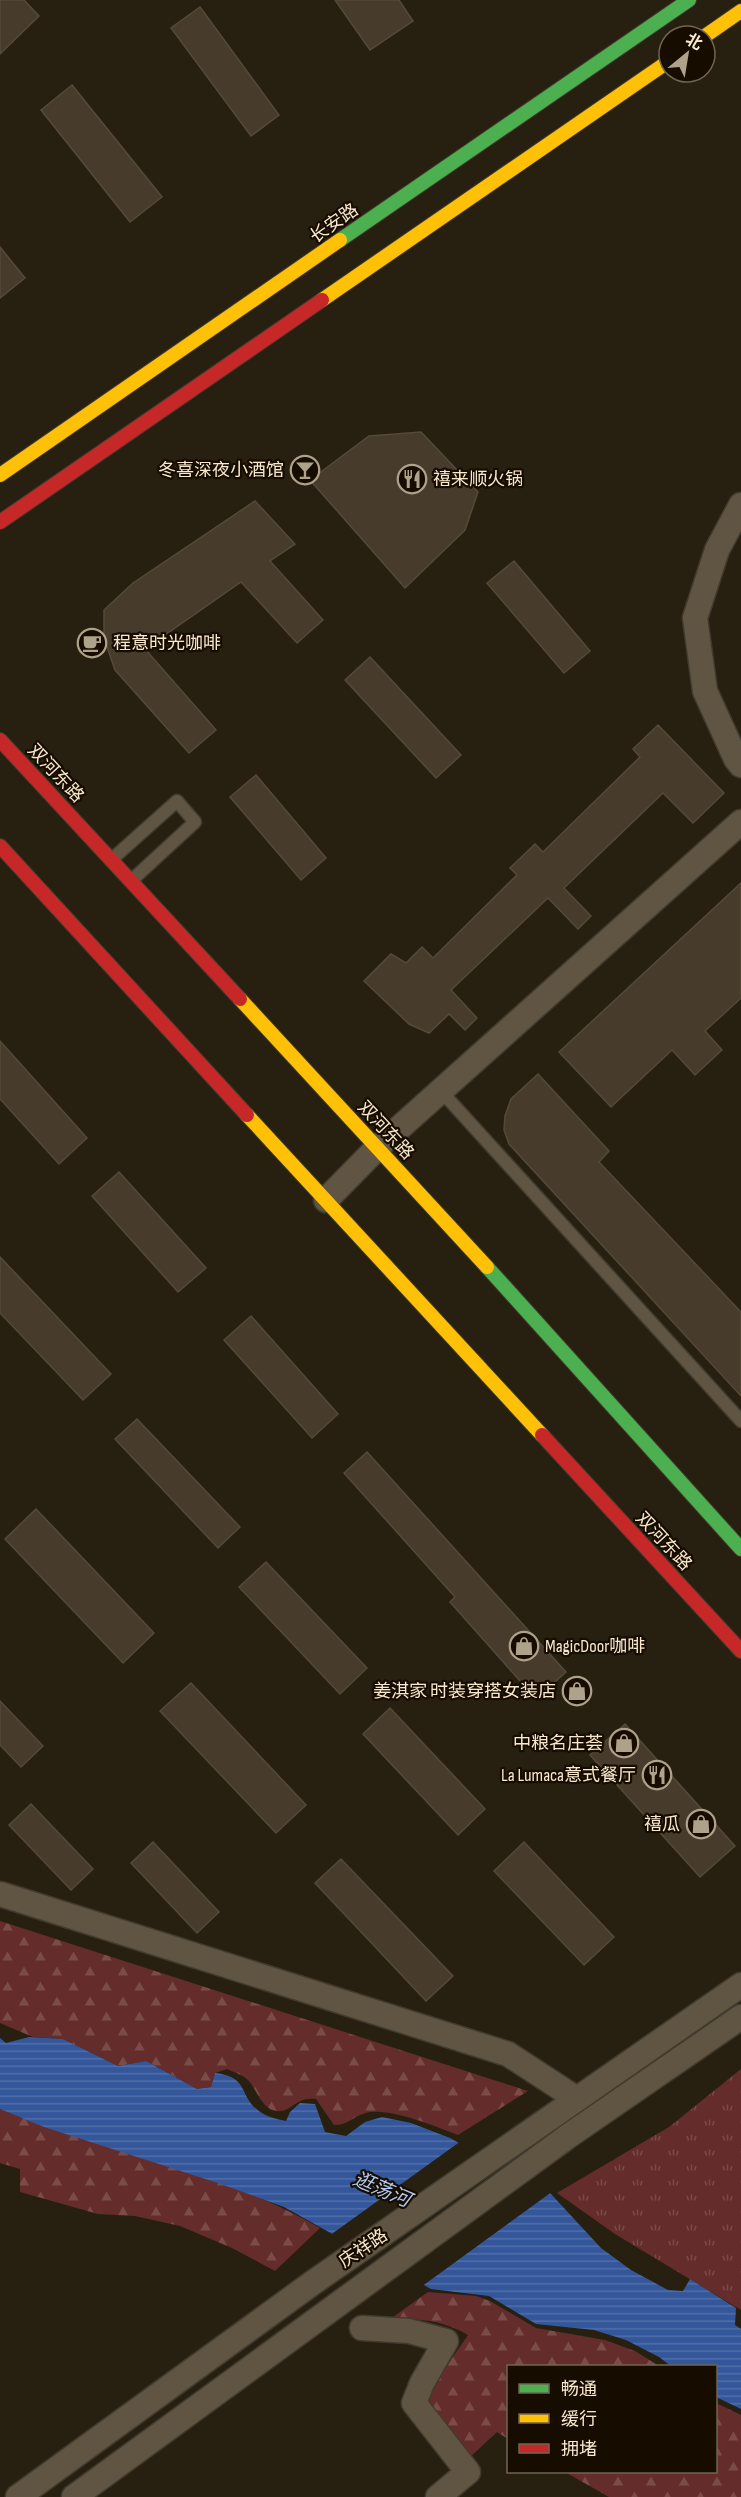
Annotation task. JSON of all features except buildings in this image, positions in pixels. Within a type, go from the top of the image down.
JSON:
[{"type":"street","name":"长安路","points":[[0,475],[689,0]]},
{"type":"street","points":[[717,28],[741,11]]},
{"type":"street","points":[[0,522],[657,69]]},
{"type":"street","points":[[741,505],[717,550],[695,618],[705,691],[736,759],[741,765]]},
{"type":"street","name":"双河东路","points":[[0,740],[378,1147],[741,1549]]},
{"type":"street","points":[[326,1200],[378,1147],[741,822]]},
{"type":"street","name":"双河东路","points":[[0,846],[741,1651]]},
{"type":"street","points":[[0,1894],[508,2054],[577,2099]]},
{"type":"street","name":"庆祥路","points":[[18,2497],[311,2284],[741,1985]]},
{"type":"street","name":"庆祥路","points":[[74,2497],[548,2152],[741,2017]]},
{"type":"street","points":[[362,2328],[408,2331],[446,2341],[422,2383],[414,2403],[468,2472],[438,2497]]},
{"type":"lane","points":[[111,860],[177,801],[195,822],[131,881]]},
{"type":"lane","points":[[441,1090],[741,1421]]},
{"type":"green space","points":[[0,1921],[528,2091],[458,2135],[424,2122],[384,2112],[363,2114],[346,2123],[334,2125],[316,2099],[304,2100],[285,2110],[275,2111],[265,2105],[248,2080],[227,2069],[215,2073],[211,2087],[197,2089],[146,2061],[118,2066],[63,2039],[33,2037],[0,2023]]},
{"type":"green space","points":[[741,2069],[741,2310],[615,2234],[557,2193],[669,2127]]},
{"type":"green space","points":[[0,2109],[203,2176],[282,2208],[320,2228],[275,2271],[232,2248],[180,2226],[135,2216],[98,2214],[20,2192],[20,2169],[0,2163]]},
{"type":"green space","points":[[428,2292],[476,2296],[490,2301],[536,2328],[605,2340],[635,2351],[657,2365],[507,2365],[507,2438],[497,2432],[469,2458],[435,2419],[428,2401],[428,2393],[468,2335],[449,2326],[430,2321],[389,2320]]},
{"type":"green space","points":[[717,2403],[741,2415],[741,2497],[609,2497],[567,2473],[717,2473]]},
{"type":"water","name":"逛荡河","points":[[29,2037],[63,2039],[118,2066],[146,2061],[197,2089],[211,2087],[215,2073],[226,2075],[239,2083],[253,2105],[272,2118],[286,2121],[290,2112],[300,2103],[315,2104],[325,2132],[346,2136],[365,2122],[382,2117],[411,2123],[450,2138],[551,2194],[601,2248],[631,2270],[668,2290],[683,2291],[690,2279],[736,2308],[735,2325],[741,2329],[741,2409],[717,2397],[717,2365],[670,2365],[626,2340],[594,2330],[536,2324],[489,2296],[431,2289],[284,2207],[221,2184],[44,2127],[0,2109],[0,2038],[6,2043]]},
{"type":"pier","points":[[461,2141],[553,2191],[421,2287],[329,2236]]},
{"type":"traffic: fast","points":[[340,240],[689,0]]},
{"type":"traffic: fast","points":[[487,1267],[741,1549]]},
{"type":"traffic: slow","points":[[717,28],[741,11]]},
{"type":"traffic: slow","points":[[322,300],[657,69]]},
{"type":"traffic: slow","points":[[0,475],[340,240]]},
{"type":"traffic: slow","points":[[240,999],[487,1267]]},
{"type":"traffic: slow","points":[[247,1115],[542,1435]]},
{"type":"traffic: jam","points":[[0,522],[322,300]]},
{"type":"traffic: jam","points":[[0,740],[240,999]]},
{"type":"traffic: jam","points":[[0,846],[247,1115]]},
{"type":"traffic: jam","points":[[542,1435],[741,1651]]},
{"type":"place","name":"冬喜深夜小酒馆","points":[[305,470]]},
{"type":"place","name":"禧来顺火锅","points":[[412,479]]},
{"type":"place","name":"程意时光咖啡","points":[[92,643]]},
{"type":"place","name":"MagicDoor咖啡","points":[[524,1646]]},
{"type":"place","name":"姜淇家 时装穿搭女装店","points":[[577,1691]]},
{"type":"place","name":"中粮名庄荟","points":[[624,1743]]},
{"type":"place","name":"La Lumaca意式餐厅","points":[[657,1775]]},
{"type":"place","name":"禧瓜","points":[[701,1824]]}]
